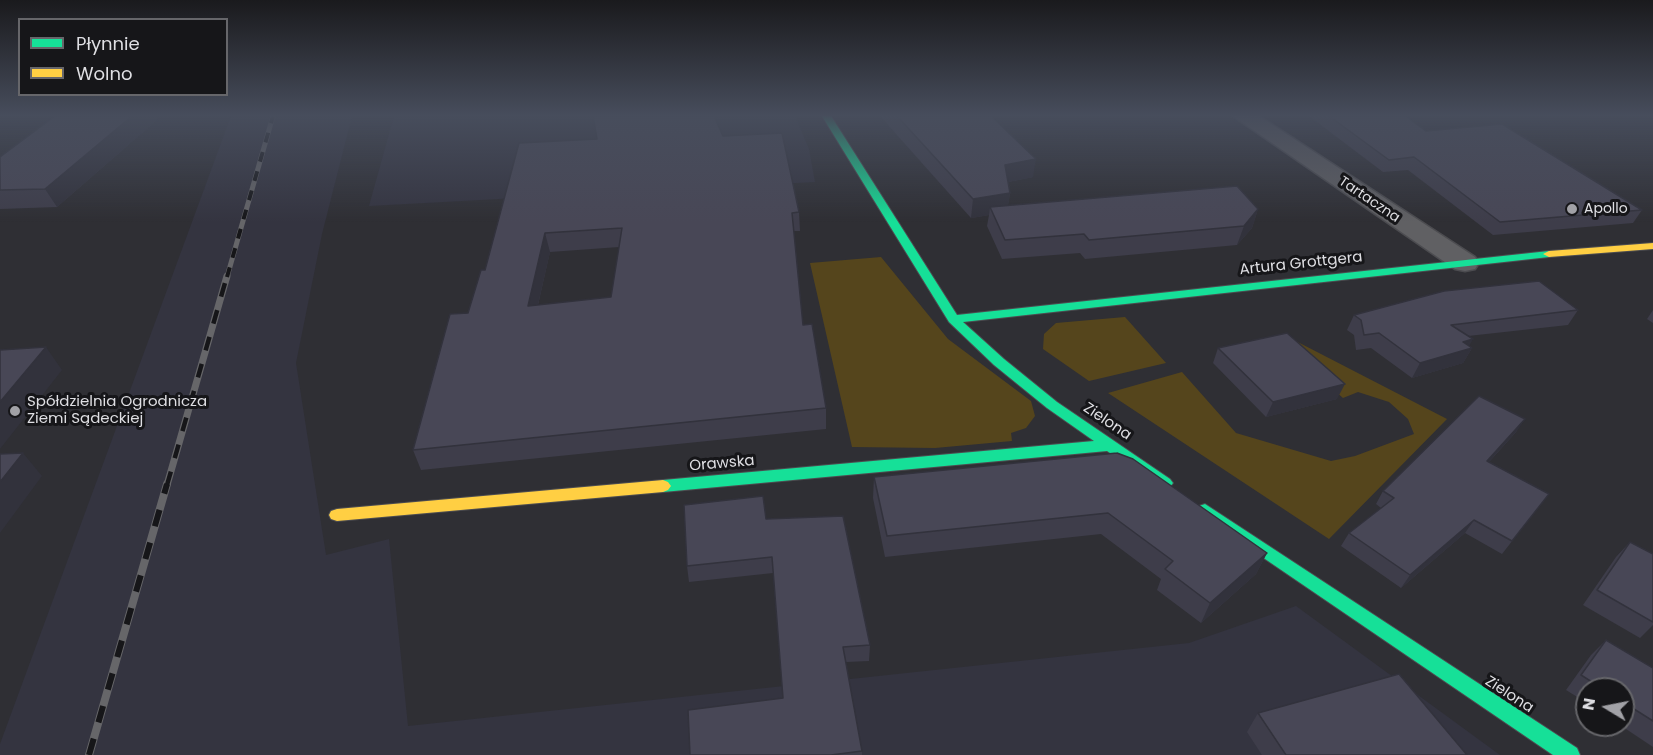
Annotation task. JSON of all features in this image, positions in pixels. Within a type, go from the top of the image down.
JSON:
[{"type":"street","name":"Zielona","points":[[848,151],[953,319],[999,362],[1052,405],[1178,492]]},
{"type":"street","name":"Tartaczna","points":[[1297,151],[1465,263]]},
{"type":"street","name":"Artura Grottgera","points":[[953,319],[1465,263],[1653,246]]},
{"type":"street","name":"Orawska","points":[[337,515],[1111,445]]},
{"type":"street","name":"Zielona","points":[[1197,505],[1570,755]]},
{"type":"shaded area","points":[[218,151],[343,151],[322,234],[296,363],[326,555],[389,539],[408,726],[1189,643],[1296,606],[1500,755],[0,755],[0,744]]},
{"type":"shaded area","points":[[384,151],[809,151],[815,182],[369,206]]},
{"type":"shaded area","points":[[881,257],[948,339],[1031,401],[1035,416],[1026,428],[1011,433],[1012,441],[935,448],[852,447],[810,263]]},
{"type":"shaded area","points":[[1125,317],[1166,363],[1089,381],[1043,349],[1044,334],[1056,323]]},
{"type":"shaded area","points":[[1288,337],[1447,419],[1329,539],[1108,393],[1182,372],[1236,433],[1331,461],[1355,456],[1414,434],[1408,419],[1389,402],[1358,392],[1343,398],[1285,347]]},
{"type":"building","points":[[8,151],[90,151],[45,189],[0,190],[0,157]]},
{"type":"building","points":[[517,151],[786,151],[799,212],[792,213],[803,325],[812,324],[826,408],[413,450],[450,314],[468,313],[481,270],[485,270]],"holes":[[[622,228],[611,297],[528,306],[545,233]]]},
{"type":"building","points":[[929,151],[1028,151],[1036,159],[1005,165],[1010,193],[973,199]]},
{"type":"building","points":[[1377,151],[1546,151],[1642,210],[1500,222],[1414,157],[1389,160]]},
{"type":"building","points":[[1237,186],[1258,209],[1244,226],[1089,240],[1084,234],[1005,240],[990,207]]},
{"type":"building","points":[[1539,281],[1578,310],[1451,325],[1473,339],[1463,342],[1472,348],[1420,363],[1379,333],[1364,335],[1361,320],[1354,315],[1444,291]]},
{"type":"building","points":[[1287,333],[1345,384],[1273,402],[1218,348]]},
{"type":"building","points":[[46,347],[0,402],[0,350]]},
{"type":"building","points":[[1479,396],[1525,419],[1487,461],[1549,494],[1512,541],[1474,520],[1410,575],[1349,533],[1394,498],[1383,491]]},
{"type":"building","points":[[23,453],[0,482],[0,454]]},
{"type":"building","points":[[1117,453],[1133,459],[1267,553],[1210,603],[1165,569],[1173,561],[1108,513],[887,536],[874,477]]},
{"type":"building","points":[[763,496],[766,519],[843,516],[870,645],[843,647],[862,751],[831,755],[690,755],[688,710],[783,698],[772,557],[687,566],[684,505]]},
{"type":"building","points":[[1630,542],[1653,554],[1653,622],[1597,590]]},
{"type":"building","points":[[1606,640],[1653,668],[1653,721],[1635,710],[1635,677],[1584,677],[1581,675]]},
{"type":"building","points":[[1399,674],[1467,755],[1286,755],[1258,713]]},
{"type":"railway","points":[[227,277],[263,151]]},
{"type":"railway","points":[[167,485],[227,276]]},
{"type":"railway","points":[[89,755],[167,484]]},
{"type":"traffic: fast","points":[[848,151],[953,319],[999,362],[1052,405],[1165,483]]},
{"type":"traffic: fast","points":[[953,319],[1549,254]]},
{"type":"traffic: fast","points":[[663,486],[1111,445]]},
{"type":"traffic: fast","points":[[1205,510],[1570,755]]},
{"type":"traffic: slow","points":[[1549,254],[1653,246]]},
{"type":"traffic: slow","points":[[337,515],[663,486]]},
{"type":"place","name":"Apollo","points":[[1572,209]]},
{"type":"place","name":"Spółdzielnia Ogrodnicza Ziemi Sądeckiej","points":[[15,411]]}]
